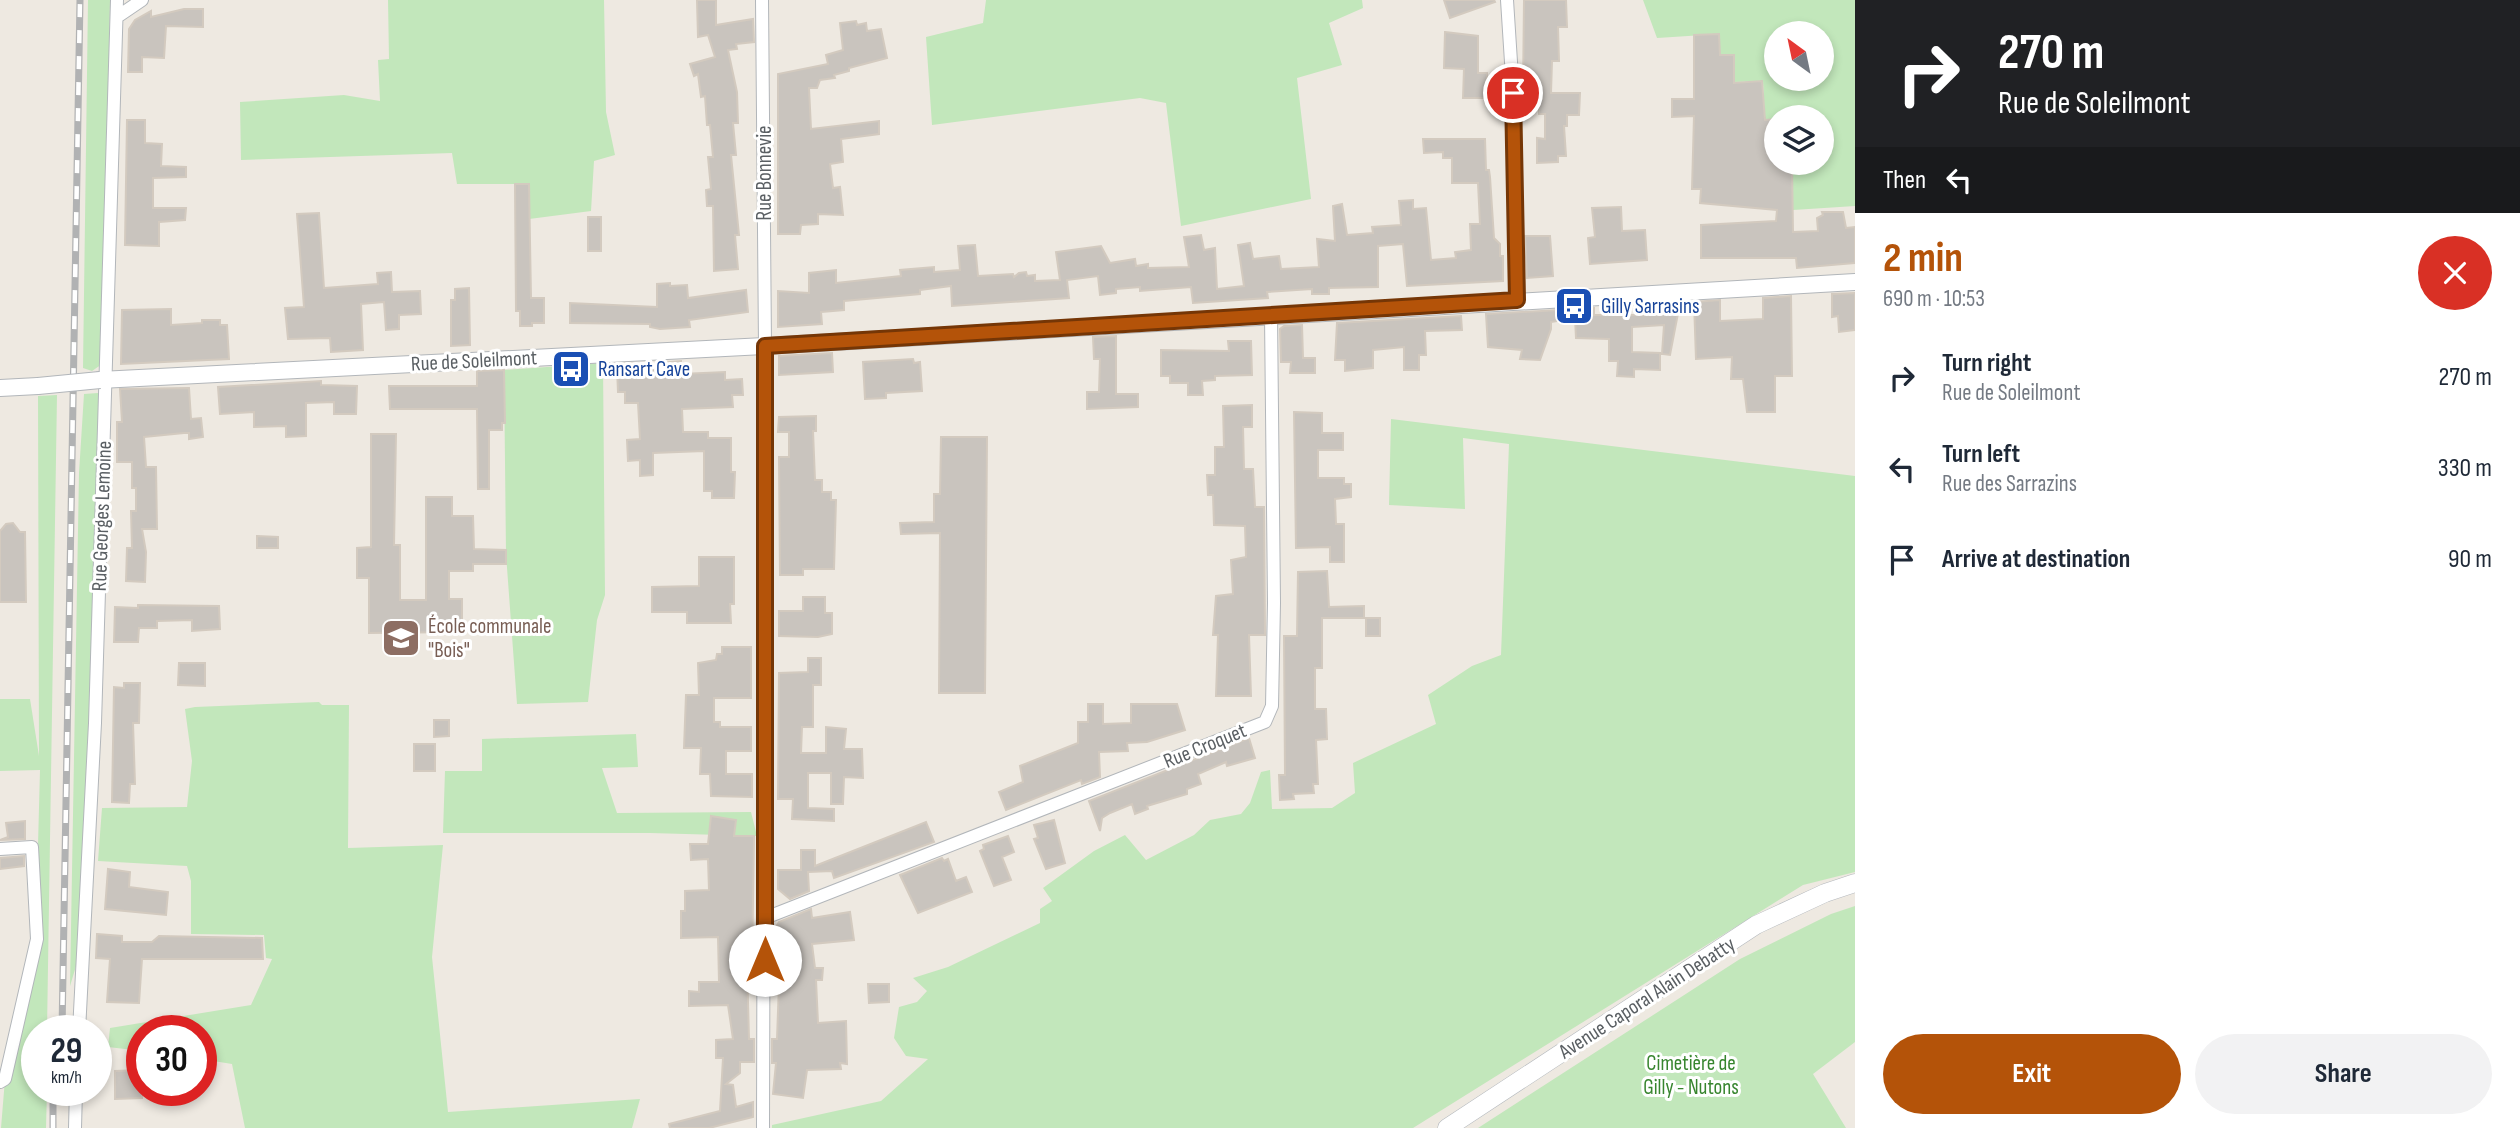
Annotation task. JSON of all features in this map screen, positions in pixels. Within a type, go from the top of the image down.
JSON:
[{"type":"main road","name":"Avenue Caporal Alain Debatty","points":[[1447,1128],[1756,925],[1825,893],[1855,883]]},
{"type":"street","name":"Rue Georges Lemoine","points":[[80,1015],[95,723],[103,380],[117,0]]},
{"type":"street","points":[[117,17],[142,0]]},
{"type":"street","name":"Rue Bonnevie","points":[[762,0],[765,346],[763,1128]]},
{"type":"street","points":[[1507,0],[1513,93],[1517,300]]},
{"type":"street","name":"Rue de Soleilmont","points":[[0,388],[103,380],[765,346],[1855,282]]},
{"type":"street","name":"Rue Croquet","points":[[765,918],[1265,722],[1272,706],[1274,603],[1271,315]]},
{"type":"street","points":[[0,849],[32,847],[37,939],[5,1079],[0,1082]]},
{"type":"street","points":[[75,1128],[76,1106]]},
{"type":"green space","points":[[88,0],[110,0],[105,288],[108,360],[92,371],[83,368]]},
{"type":"green space","points":[[388,0],[604,0],[606,112],[615,155],[594,161],[591,211],[529,219],[529,184],[457,184],[452,153],[241,160],[240,102],[344,95],[380,101],[378,60],[389,59]]},
{"type":"green space","points":[[986,0],[1362,0],[1363,8],[1329,23],[1342,65],[1297,78],[1311,199],[1181,226],[1166,103],[1140,98],[932,125],[926,37],[983,23]]},
{"type":"green space","points":[[1643,0],[1855,0],[1855,206],[1793,210],[1792,175],[1834,175],[1834,105],[1764,105],[1763,81],[1734,82],[1719,55],[1719,34],[1657,38]]},
{"type":"green space","points":[[603,363],[605,595],[597,620],[588,702],[517,704],[506,554],[504,370]]},
{"type":"green space","points":[[98,393],[106,400],[84,940],[70,986],[79,473],[84,394]]},
{"type":"green space","points":[[57,395],[47,1015],[21,1015],[21,1106],[47,1106],[46,1128],[1,1128],[5,1079],[36,938],[32,847],[38,845],[40,770],[0,771],[0,699],[30,699],[39,756],[38,396]]},
{"type":"green space","points":[[1391,419],[1855,476],[1855,872],[1803,885],[1413,1128],[772,1128],[772,1125],[881,1101],[928,1059],[906,1056],[894,1038],[899,1007],[917,1002],[927,991],[913,978],[948,967],[1040,923],[1040,909],[1052,901],[1043,888],[1094,851],[1125,835],[1146,860],[1194,835],[1210,820],[1241,814],[1250,803],[1261,772],[1270,770],[1272,809],[1332,808],[1355,793],[1353,763],[1436,724],[1428,695],[1472,666],[1501,655],[1509,444],[1463,438],[1465,509],[1389,505]]},
{"type":"green space","points":[[319,702],[322,705],[349,705],[348,848],[443,845],[432,957],[448,1112],[640,1099],[632,1128],[245,1128],[232,1064],[217,1062],[217,1015],[190,1015],[251,1005],[272,959],[266,958],[264,935],[191,934],[191,881],[187,866],[98,861],[102,808],[187,807],[192,761],[185,709]]},
{"type":"green space","points":[[636,734],[638,767],[602,768],[617,813],[751,812],[757,836],[443,833],[445,771],[482,771],[482,739]]},
{"type":"green space","name":"Cimetière de Gilly - Nutons","points":[[1855,906],[1855,1042],[1813,1074],[1846,1128],[1478,1128],[1740,959],[1831,914]]},
{"type":"green space","points":[[126,1025],[126,1049],[112,1047],[112,1028]]},
{"type":"building","points":[[697,0],[716,0],[716,25],[753,19],[754,42],[736,44],[737,49],[728,50],[737,92],[738,123],[733,123],[736,155],[731,155],[739,235],[735,235],[738,269],[714,271],[713,206],[707,206],[706,190],[711,189],[708,157],[713,157],[710,125],[707,125],[705,96],[701,97],[698,74],[694,76],[690,64],[715,57],[708,35],[698,37]]},
{"type":"building","points":[[1444,0],[1494,0],[1495,2],[1450,18]]},
{"type":"building","points":[[1524,0],[1566,0],[1567,27],[1558,27],[1559,61],[1552,61],[1551,93],[1580,93],[1579,115],[1567,115],[1567,126],[1564,126],[1566,156],[1558,156],[1558,162],[1537,163],[1537,138],[1545,139],[1545,114],[1539,114],[1539,90],[1523,90]]},
{"type":"building","points":[[184,9],[203,9],[203,27],[166,26],[164,58],[142,57],[142,72],[128,72],[129,29],[135,20],[151,11],[151,17]]},
{"type":"building","points":[[856,21],[857,25],[866,23],[867,31],[881,29],[887,58],[849,68],[849,71],[834,75],[835,78],[820,80],[817,88],[809,88],[811,129],[879,121],[879,134],[841,139],[843,162],[830,164],[833,188],[840,187],[843,215],[818,214],[818,224],[801,225],[800,234],[778,234],[778,74],[828,64],[826,55],[843,50],[840,23]]},
{"type":"building","points":[[1445,32],[1478,36],[1478,73],[1487,73],[1487,98],[1463,98],[1464,69],[1444,68]]},
{"type":"building","points":[[1719,34],[1720,55],[1734,55],[1734,83],[1762,81],[1764,175],[1792,175],[1793,232],[1818,231],[1817,218],[1823,215],[1822,212],[1843,212],[1846,228],[1855,227],[1855,263],[1797,268],[1796,258],[1701,258],[1701,225],[1776,221],[1777,210],[1700,203],[1701,189],[1692,189],[1694,116],[1672,117],[1672,99],[1694,99],[1694,35]]},
{"type":"building","points":[[127,120],[145,120],[145,143],[162,144],[161,166],[186,167],[186,177],[153,178],[153,208],[186,208],[185,220],[159,222],[159,246],[125,245]]},
{"type":"building","points":[[1423,139],[1485,139],[1494,238],[1500,244],[1500,256],[1503,256],[1503,281],[1407,286],[1403,244],[1378,246],[1378,287],[1329,288],[1329,294],[1312,294],[1312,289],[1267,292],[1268,298],[1193,303],[1191,287],[1140,291],[1140,287],[1116,289],[1116,293],[1100,295],[1098,276],[1067,280],[1069,298],[952,306],[951,286],[920,290],[920,294],[844,301],[844,310],[821,312],[822,324],[778,327],[778,291],[809,293],[809,273],[836,270],[836,283],[901,276],[900,270],[934,267],[934,272],[960,270],[958,246],[975,245],[978,276],[1013,274],[1014,277],[1026,272],[1027,276],[1035,275],[1035,281],[1060,280],[1056,252],[1101,246],[1110,263],[1135,259],[1136,266],[1148,264],[1148,268],[1189,267],[1184,237],[1201,235],[1204,250],[1215,248],[1217,289],[1244,286],[1238,245],[1250,243],[1253,259],[1279,256],[1281,269],[1319,267],[1317,239],[1335,241],[1333,206],[1342,204],[1347,235],[1373,233],[1372,227],[1401,225],[1399,201],[1413,200],[1413,209],[1426,208],[1431,260],[1456,258],[1455,252],[1471,250],[1470,224],[1480,224],[1478,183],[1452,183],[1452,158],[1443,158],[1443,152],[1424,153]]},
{"type":"building","points":[[515,184],[529,184],[531,298],[544,298],[544,323],[532,323],[532,326],[520,326],[520,311],[516,311]]},
{"type":"building","points":[[1621,207],[1622,231],[1645,230],[1647,260],[1590,264],[1588,238],[1595,237],[1592,208]]},
{"type":"building","points":[[319,213],[324,288],[378,284],[377,273],[391,272],[392,292],[420,291],[421,314],[399,315],[399,329],[386,330],[384,302],[361,304],[363,350],[331,352],[330,338],[288,339],[285,308],[304,307],[297,214]]},
{"type":"building","points":[[588,217],[601,217],[601,251],[588,251]]},
{"type":"building","points":[[1525,236],[1550,236],[1553,276],[1527,278]]},
{"type":"building","points":[[670,283],[670,286],[687,285],[688,298],[746,290],[748,312],[689,320],[690,327],[660,329],[650,327],[650,324],[570,323],[570,303],[657,307],[657,284]]},
{"type":"building","points":[[469,288],[470,345],[451,346],[451,300],[455,300],[455,289]]},
{"type":"building","points":[[1855,293],[1855,330],[1839,332],[1838,316],[1832,317],[1832,294]]},
{"type":"building","points":[[1791,296],[1792,376],[1775,376],[1775,412],[1747,412],[1743,379],[1731,379],[1732,357],[1696,359],[1694,302],[1720,300],[1720,321],[1763,319],[1763,298]]},
{"type":"building","points":[[1680,303],[1670,355],[1662,354],[1664,325],[1632,327],[1632,352],[1660,353],[1660,370],[1634,369],[1634,377],[1617,376],[1618,361],[1609,361],[1609,339],[1576,338],[1575,318],[1551,322],[1540,360],[1520,359],[1522,350],[1488,347],[1486,314],[1594,308],[1594,315],[1647,315],[1648,305]]},
{"type":"building","points":[[171,309],[171,325],[220,320],[220,325],[227,325],[229,359],[121,364],[122,310]]},
{"type":"building","points":[[1461,316],[1462,330],[1425,331],[1426,355],[1419,355],[1419,370],[1404,370],[1404,347],[1373,350],[1373,368],[1345,371],[1345,360],[1335,360],[1337,323]]},
{"type":"building","points":[[1302,325],[1303,358],[1315,358],[1315,373],[1290,373],[1291,362],[1281,362],[1280,329],[1284,326]]},
{"type":"building","points":[[1116,336],[1116,394],[1138,394],[1138,407],[1087,409],[1087,392],[1099,392],[1100,359],[1094,359],[1093,337]]},
{"type":"building","points":[[1228,341],[1251,341],[1252,375],[1215,376],[1215,380],[1202,381],[1203,395],[1188,395],[1188,383],[1170,383],[1170,376],[1161,376],[1161,350],[1229,351]]},
{"type":"building","points":[[832,353],[833,372],[779,375],[779,356]]},
{"type":"building","points":[[913,359],[914,363],[920,362],[922,391],[886,393],[886,398],[865,399],[863,362]]},
{"type":"building","points":[[681,361],[681,374],[725,372],[725,380],[742,379],[743,395],[732,395],[733,407],[682,409],[683,432],[708,432],[708,438],[731,438],[731,472],[735,472],[734,498],[712,498],[712,491],[704,491],[704,451],[653,453],[653,475],[640,476],[640,460],[628,461],[627,440],[640,439],[638,403],[625,403],[625,392],[618,392],[617,368],[659,366],[659,363]]},
{"type":"building","points":[[504,370],[505,423],[502,423],[502,430],[489,430],[489,489],[478,489],[477,409],[390,409],[389,386],[477,386],[477,371]]},
{"type":"building","points":[[321,381],[321,385],[357,386],[356,414],[334,414],[334,402],[306,403],[306,436],[286,437],[286,426],[254,427],[254,412],[220,414],[218,387]]},
{"type":"building","points":[[189,388],[191,419],[201,418],[203,437],[189,439],[189,433],[184,433],[144,437],[146,467],[156,467],[157,529],[142,529],[146,552],[145,582],[126,581],[127,548],[132,548],[131,511],[136,511],[136,488],[132,488],[132,462],[117,462],[117,422],[122,422],[120,389]]},
{"type":"building","points":[[1252,405],[1252,427],[1243,427],[1244,469],[1253,469],[1255,507],[1264,507],[1265,635],[1249,635],[1251,696],[1216,696],[1218,635],[1213,635],[1216,596],[1233,594],[1231,560],[1246,557],[1245,526],[1214,525],[1213,495],[1208,495],[1207,475],[1215,475],[1215,447],[1224,447],[1223,406]]},
{"type":"building","points":[[1294,412],[1322,413],[1322,433],[1343,433],[1343,450],[1318,450],[1318,478],[1344,478],[1344,484],[1351,484],[1351,497],[1335,499],[1336,524],[1344,524],[1344,562],[1330,562],[1330,547],[1296,548]]},
{"type":"building","points":[[816,416],[816,431],[813,431],[815,480],[822,480],[822,492],[831,492],[831,500],[836,500],[834,569],[803,569],[803,575],[780,575],[779,457],[789,457],[789,432],[778,432],[779,417]]},
{"type":"building","points":[[371,434],[396,434],[394,545],[400,545],[400,600],[426,600],[426,497],[452,497],[452,516],[473,516],[474,549],[506,550],[506,564],[473,564],[473,571],[449,571],[449,599],[462,599],[462,632],[369,633],[369,578],[357,578],[357,548],[371,547]]},
{"type":"building","points":[[941,437],[987,437],[985,693],[939,693],[940,533],[901,534],[900,523],[934,522],[934,494],[940,494]]},
{"type":"building","points":[[13,523],[20,532],[25,532],[26,602],[0,602],[0,531],[6,524]]},
{"type":"building","points":[[257,536],[278,537],[278,548],[257,548]]},
{"type":"building","points":[[699,557],[734,557],[734,604],[730,604],[731,623],[687,623],[687,612],[652,612],[652,587],[699,586]]},
{"type":"building","points":[[1327,571],[1329,607],[1364,606],[1364,618],[1322,618],[1322,668],[1315,668],[1315,709],[1326,709],[1327,739],[1316,740],[1318,784],[1313,784],[1314,793],[1293,794],[1294,799],[1280,800],[1279,775],[1285,775],[1284,636],[1297,636],[1298,572]]},
{"type":"building","points":[[803,597],[825,597],[825,613],[832,613],[832,634],[818,637],[779,636],[779,611],[803,611]]},
{"type":"building","points":[[138,605],[219,606],[220,629],[192,631],[192,620],[157,621],[157,628],[139,628],[138,642],[114,642],[115,607],[138,608]]},
{"type":"building","points":[[1366,618],[1380,618],[1380,636],[1366,636]]},
{"type":"building","points":[[722,647],[751,647],[751,698],[714,698],[714,722],[720,722],[720,727],[751,727],[751,751],[726,751],[726,774],[752,774],[752,797],[711,796],[710,774],[700,774],[701,748],[684,748],[686,695],[699,695],[698,663],[716,660],[717,654],[722,654]]},
{"type":"building","points":[[808,658],[821,658],[821,685],[813,685],[813,727],[802,727],[801,753],[826,753],[826,727],[846,729],[844,749],[862,749],[863,778],[844,777],[843,804],[831,804],[831,773],[808,773],[808,808],[834,809],[834,821],[792,819],[793,799],[778,799],[779,673],[808,672]]},
{"type":"building","points":[[179,663],[205,663],[205,686],[178,685]]},
{"type":"building","points":[[124,683],[140,683],[139,723],[133,723],[135,784],[130,784],[129,803],[112,802],[114,687],[124,688]]},
{"type":"building","points":[[1088,704],[1103,704],[1103,724],[1131,723],[1131,704],[1177,704],[1185,730],[1147,742],[1127,743],[1128,751],[1099,752],[1100,777],[1082,784],[1081,780],[1006,810],[999,792],[1023,782],[1020,766],[1078,743],[1078,722],[1088,722]]},
{"type":"building","points":[[434,720],[449,720],[449,736],[434,737]]},
{"type":"building","points":[[1249,738],[1255,758],[1227,766],[1226,762],[1198,774],[1201,784],[1187,789],[1187,794],[1147,806],[1148,809],[1135,814],[1132,804],[1110,813],[1102,818],[1100,831],[1089,801]]},
{"type":"building","points":[[414,744],[435,744],[435,771],[414,771]]},
{"type":"building","points":[[711,816],[736,820],[734,836],[754,836],[752,965],[747,965],[749,1039],[754,1039],[754,1062],[740,1062],[740,1073],[726,1084],[733,1085],[736,1107],[753,1102],[753,1117],[709,1128],[670,1128],[669,1124],[720,1111],[723,1058],[716,1058],[716,1040],[733,1039],[728,1005],[689,1006],[689,991],[699,992],[699,982],[719,982],[718,937],[681,938],[681,911],[685,911],[685,891],[709,890],[708,859],[691,860],[690,844],[708,844]]},
{"type":"building","points":[[1054,820],[1065,863],[1046,869],[1034,839],[1038,838],[1034,825]]},
{"type":"building","points":[[25,821],[25,839],[0,840],[8,837],[6,823]]},
{"type":"building","points":[[926,822],[934,842],[834,878],[832,871],[808,872],[809,891],[790,899],[778,889],[778,870],[801,870],[801,850],[815,850],[815,866]]},
{"type":"building","points":[[1008,836],[1014,852],[1002,857],[1011,880],[994,886],[980,851],[984,849],[983,845]]},
{"type":"building","points":[[24,856],[24,866],[0,869],[0,858]]},
{"type":"building","points":[[942,858],[944,861],[948,859],[956,881],[966,877],[972,892],[918,913],[900,875]]},
{"type":"building","points":[[108,869],[130,872],[129,887],[168,892],[166,915],[105,909]]},
{"type":"building","points":[[811,909],[812,918],[850,912],[854,940],[812,944],[815,968],[823,968],[822,980],[816,980],[818,1023],[846,1021],[847,1064],[840,1063],[841,1069],[807,1070],[803,1098],[773,1094],[776,1063],[772,1063],[772,1039],[777,1039],[779,984],[776,927],[779,922]]},
{"type":"building","points":[[97,934],[122,936],[122,942],[152,942],[159,936],[262,938],[263,959],[142,959],[139,1003],[107,1002],[110,959],[96,958]]},
{"type":"building","points":[[868,984],[889,984],[889,1002],[869,1003]]},
{"type":"building","points":[[115,1071],[126,1071],[126,1099],[115,1099]]},
{"type":"railway","points":[[62,1015],[80,0]]},
{"type":"railway","points":[[53,1106],[53,1128]]},
{"type":"place","name":"Gilly Sarrasins","points":[[1574,306]]},
{"type":"place","name":"Ransart Cave","points":[[571,369]]},
{"type":"place","name":"École communale \"Bois\"","points":[[401,638]]},
{"type":"route","points":[[765,960],[765,346],[1517,300],[1513,93]]}]
